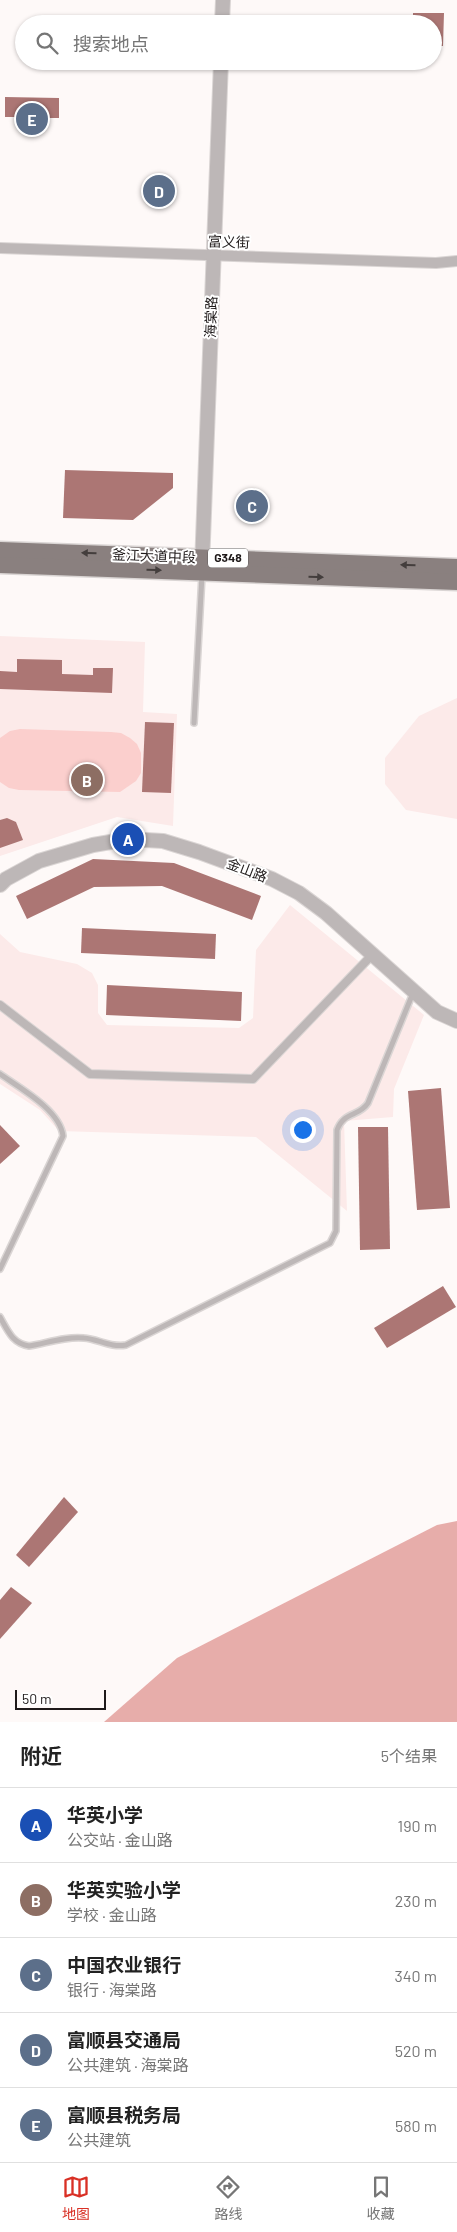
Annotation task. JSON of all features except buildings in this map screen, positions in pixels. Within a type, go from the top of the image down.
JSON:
[{"type":"main road","name":"釜江大道中段","points":[[0,550],[457,582]]},
{"type":"main road","name":"釜江大道中段","points":[[0,564],[457,567]]},
{"type":"street","points":[[222,15],[223,0]]},
{"type":"street","name":"海棠路","points":[[202,565],[221,70]]},
{"type":"street","name":"富义街","points":[[0,248],[436,263],[457,261]]},
{"type":"street","name":"金山路","points":[[0,885],[6,879],[39,861],[94,845],[128,838],[163,841],[272,879],[299,893],[326,913],[437,1012],[457,1021]]},
{"type":"street","points":[[0,1005],[90,1074],[254,1079],[372,955]]},
{"type":"lane","points":[[194,723],[202,565]]},
{"type":"lane","points":[[0,1317],[15,1341],[30,1346],[77,1337],[118,1346],[126,1345],[330,1243],[336,1232],[337,1130],[342,1119],[364,1108],[368,1102],[413,992]]},
{"type":"lane","points":[[0,1074],[52,1114],[62,1127],[62,1136],[0,1269]]},
{"type":"shaded area","points":[[0,636],[145,642],[143,712],[177,714],[173,826],[117,817],[0,856]]},
{"type":"shaded area","points":[[457,698],[457,819],[406,810],[385,784],[385,758],[419,716]]},
{"type":"shaded area","points":[[20,729],[121,733],[137,744],[141,753],[141,773],[136,781],[120,792],[19,790],[9,788],[0,782],[0,738],[10,731]]},
{"type":"shaded area","points":[[290,905],[424,1015],[394,1089],[393,1117],[344,1121],[347,1211],[256,1137],[59,1131],[40,1110],[0,1084],[0,934],[20,952],[77,964],[92,973],[98,985],[98,1013],[107,1025],[239,1028],[253,1018],[256,950]]},
{"type":"shaded area","points":[[457,1521],[457,1722],[104,1722],[177,1658],[437,1525]]},
{"type":"place","name":"富顺县税务局","points":[[32,119]]},
{"type":"place","name":"富顺县交通局","points":[[159,191]]},
{"type":"place","name":"中国农业银行","points":[[252,506]]},
{"type":"place","name":"华英实验小学","points":[[87,780]]},
{"type":"place","name":"华英小学","points":[[128,839]]}]
